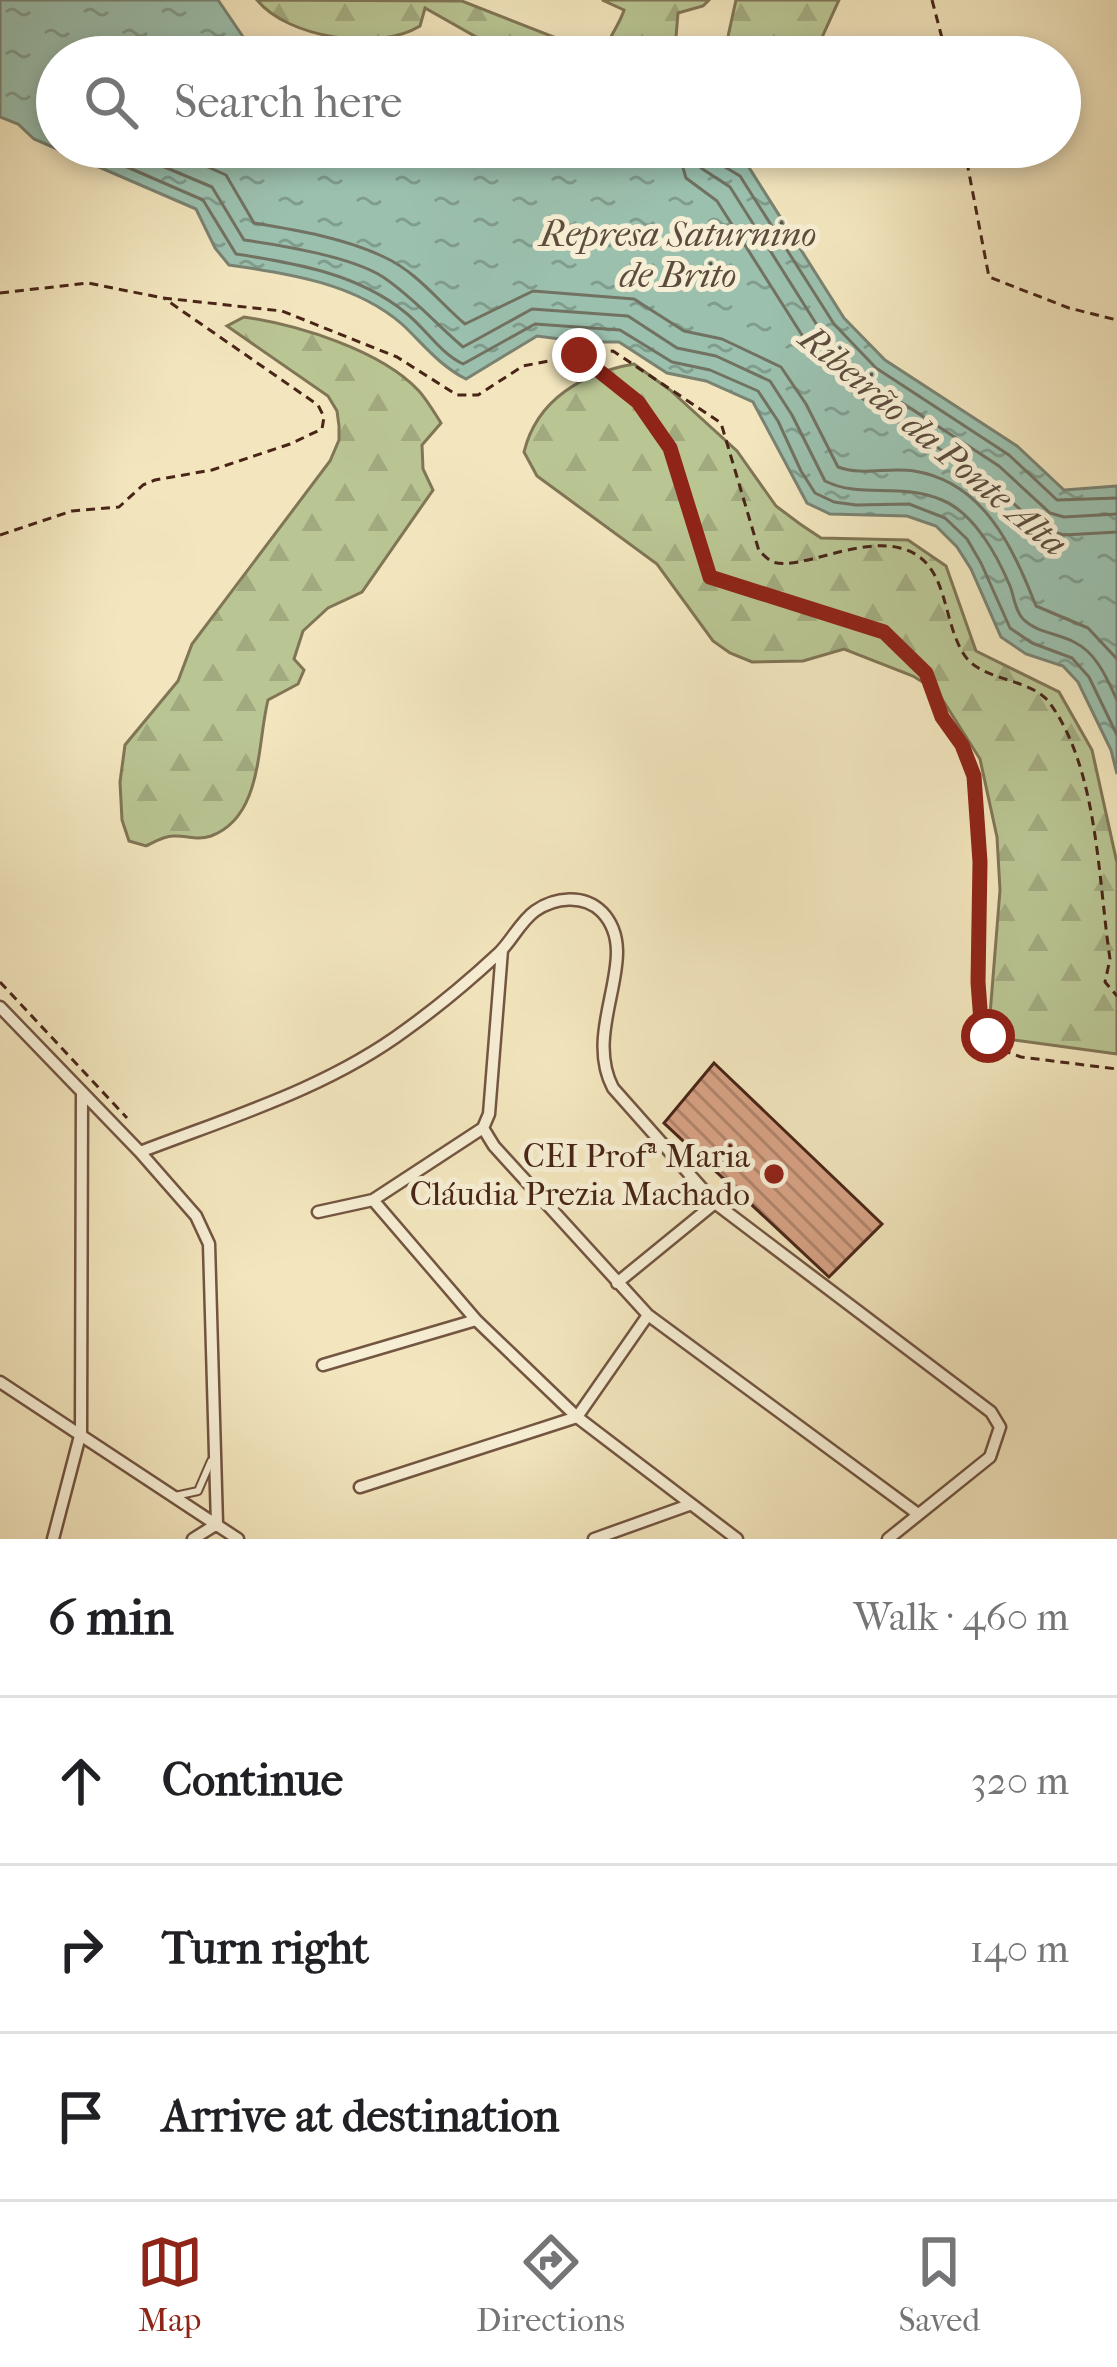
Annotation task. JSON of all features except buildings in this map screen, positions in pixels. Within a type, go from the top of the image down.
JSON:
[{"type":"street","points":[[140,1152],[333,1077],[405,1031],[502,950],[532,913],[572,898],[588,902],[613,927],[618,948],[601,1040],[603,1069],[613,1088],[715,1203],[991,1412],[1000,1427],[990,1457],[888,1539]]},
{"type":"street","points":[[318,1212],[373,1200],[483,1128],[489,1114],[502,950]]},
{"type":"street","points":[[0,1007],[140,1152],[196,1216],[209,1244],[217,1524]]},
{"type":"street","points":[[53,1539],[80,1432],[82,1093]]},
{"type":"street","points":[[483,1128],[494,1146],[648,1316],[918,1514]]},
{"type":"street","points":[[373,1200],[476,1320],[578,1417],[736,1539]]},
{"type":"street","points":[[617,1283],[715,1203]]},
{"type":"street","points":[[360,1487],[578,1417],[648,1316]]},
{"type":"street","points":[[322,1365],[476,1320]]},
{"type":"street","points":[[0,1382],[238,1539]]},
{"type":"street","points":[[594,1539],[689,1505]]},
{"type":"street","points":[[193,1539],[217,1524]]},
{"type":"lane","points":[[176,1496],[198,1491],[218,1447]]},
{"type":"path","points":[[932,0],[941,36]]},
{"type":"path","points":[[968,168],[989,277],[1069,308],[1117,320]]},
{"type":"path","points":[[0,293],[88,283],[163,298],[282,311],[397,357],[458,395],[478,395],[523,366],[613,351],[722,423],[758,551],[773,562],[796,563],[844,548],[902,548],[922,559],[936,575],[964,655],[976,666],[1046,698],[1083,772],[1110,959],[1105,982],[1117,996]]},
{"type":"path","points":[[0,535],[72,511],[119,507],[142,485],[155,480],[212,470],[322,429],[324,417],[318,405],[163,298]]},
{"type":"path","points":[[579,355],[638,402],[670,448],[710,577],[884,632],[926,673],[942,717],[962,745],[974,776],[981,1022],[999,1049],[1022,1058],[1117,1069]]},
{"type":"path","points":[[0,982],[127,1118]]},
{"type":"green space","points":[[257,0],[462,1],[551,36],[474,36],[425,8],[420,26],[402,34],[329,36],[271,13]]},
{"type":"green space","points":[[602,0],[709,0],[678,13],[676,36],[611,36],[624,10]]},
{"type":"green space","points":[[736,0],[839,0],[823,36],[728,36]]},
{"type":"green space","points":[[244,317],[337,342],[403,376],[441,423],[422,445],[423,469],[433,490],[362,592],[328,608],[303,631],[294,659],[304,670],[298,684],[268,700],[255,777],[240,813],[211,836],[170,836],[146,846],[129,841],[122,820],[125,745],[178,681],[192,644],[330,461],[339,440],[337,411],[328,396],[227,326]]},
{"type":"green space","points":[[634,364],[737,451],[776,506],[821,538],[908,540],[946,566],[976,651],[1059,692],[1092,750],[1117,863],[1117,1054],[1007,1039],[995,1029],[990,1015],[1000,890],[997,837],[980,759],[937,691],[913,676],[844,649],[803,661],[752,662],[730,653],[713,641],[657,564],[537,476],[524,452],[530,433],[551,403],[597,374]]},
{"type":"water","name":"Represa Saturnino de Brito","points":[[0,0],[218,0],[243,36],[36,36],[36,140],[18,124],[0,117]]},
{"type":"water","name":"Represa Saturnino de Brito","points":[[101,168],[749,168],[844,318],[885,360],[1017,446],[1064,490],[1117,486],[1117,774],[1111,750],[1078,682],[1063,666],[1026,654],[1001,637],[957,547],[936,526],[907,516],[830,514],[807,503],[753,402],[706,381],[667,373],[619,342],[537,336],[466,379],[365,299],[298,277],[229,265],[196,209]]},
{"type":"place","name":"CEI Profª Maria Cláudia Prezia Machado","points":[[774,1174]]},
{"type":"route","points":[[579,355],[638,402],[670,448],[710,577],[884,632],[926,673],[942,717],[962,745],[974,776],[980,862],[978,982],[981,1022],[988,1036]]},
{"type":"water label","name":"Ribeirão da Ponte Alta","points":[[934,440]]}]
